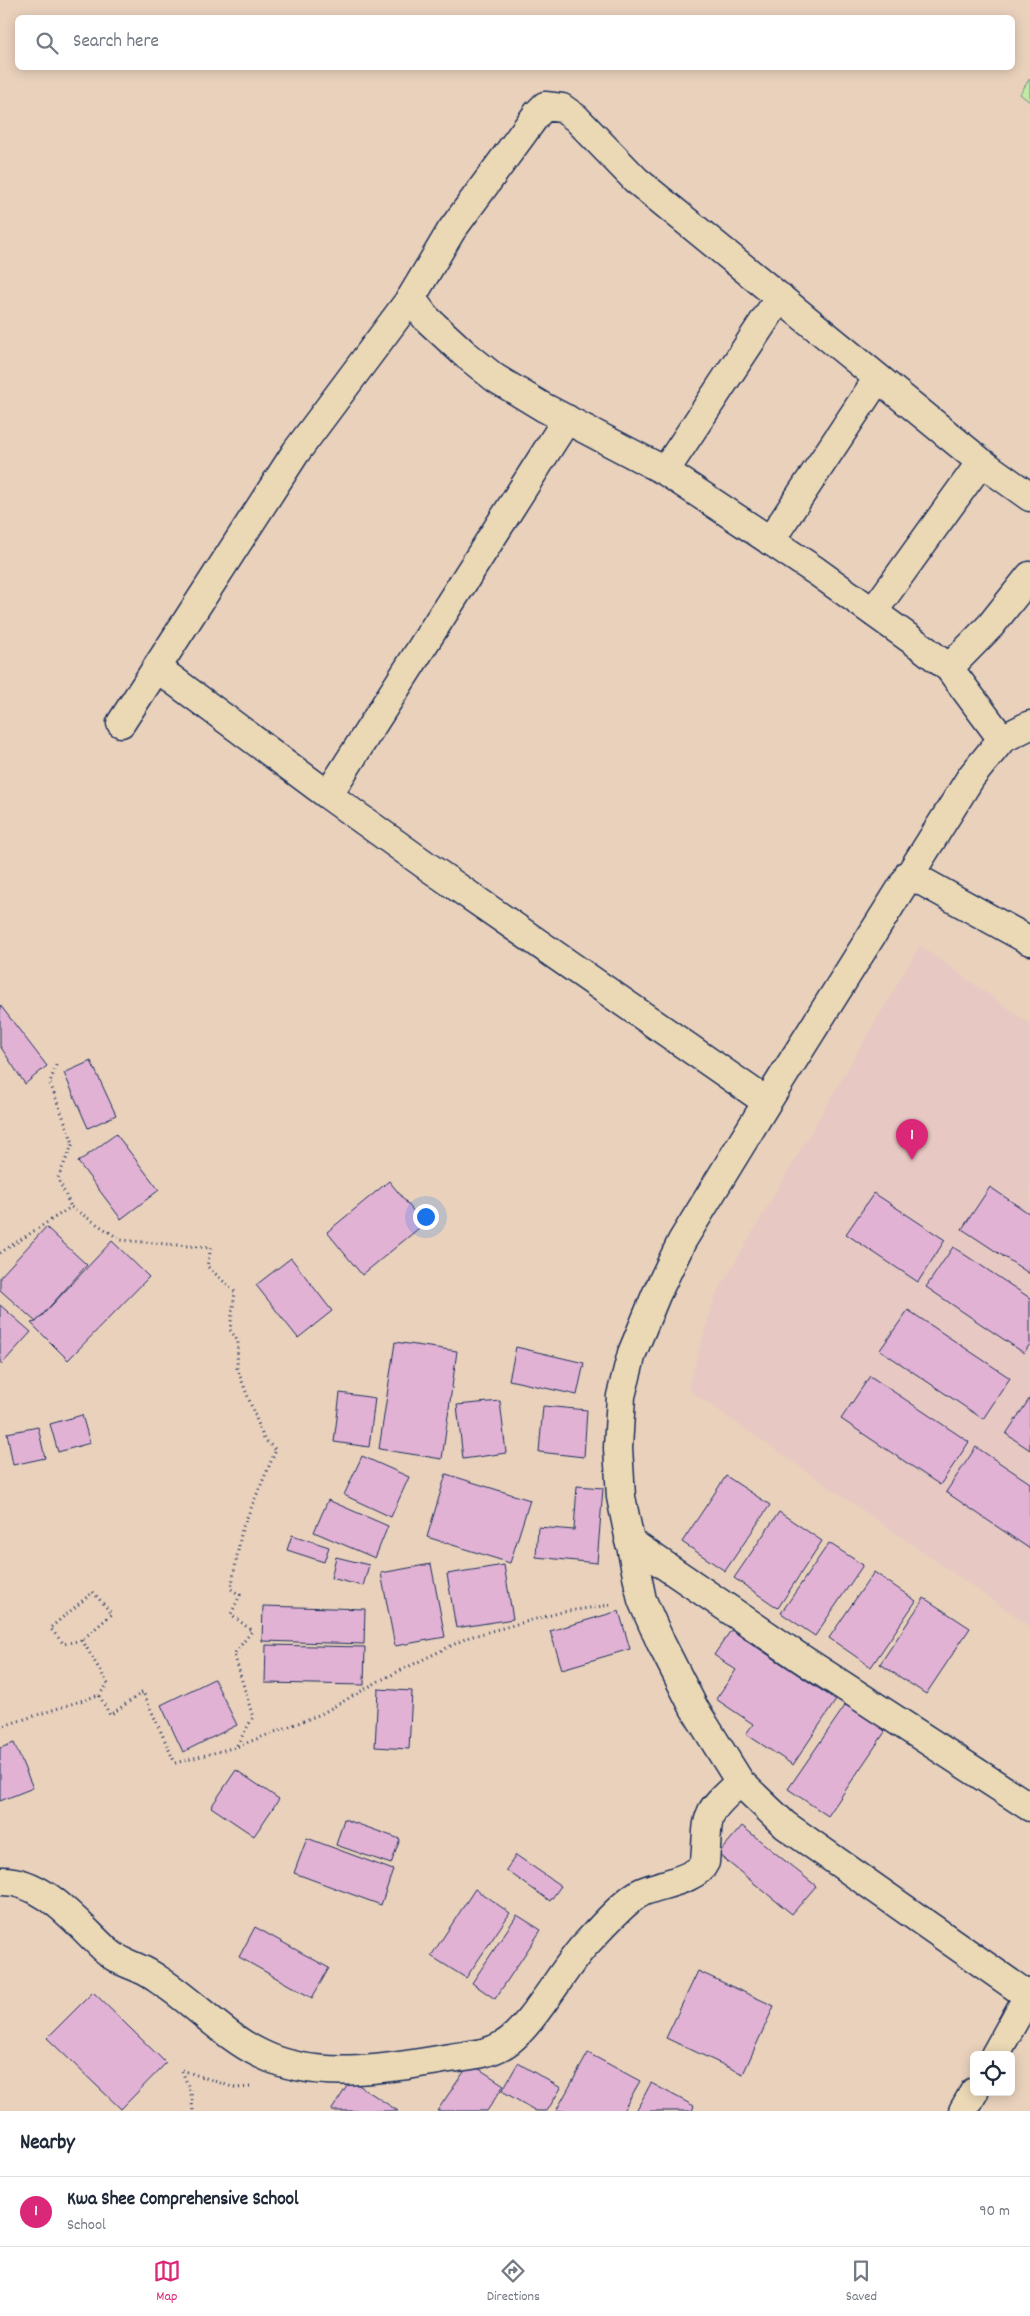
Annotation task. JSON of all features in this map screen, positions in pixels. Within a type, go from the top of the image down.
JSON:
[{"type":"street","points":[[121,723],[296,452],[411,298],[451,231],[536,114],[546,106],[562,108],[576,118],[636,180],[981,462],[1030,497]]},
{"type":"street","points":[[665,471],[780,297]]},
{"type":"street","points":[[411,298],[426,318],[495,378],[665,471],[873,612],[949,668],[1002,739]]},
{"type":"street","points":[[770,541],[878,378]]},
{"type":"street","points":[[328,795],[567,419]]},
{"type":"street","points":[[873,612],[981,462]]},
{"type":"street","points":[[949,668],[991,625],[1030,576]]},
{"type":"street","points":[[157,668],[435,872],[767,1102]]},
{"type":"street","points":[[997,2051],[1029,1997],[785,1825],[740,1782],[694,1708],[661,1643],[642,1600],[621,1497],[618,1448],[621,1396],[632,1353],[682,1241],[971,777],[1002,739],[1030,725]]},
{"type":"street","points":[[909,874],[1030,941]]},
{"type":"street","points":[[629,1541],[800,1657],[1030,1807]]},
{"type":"street","points":[[0,1881],[10,1880],[44,1896],[67,1913],[115,1958],[140,1968],[163,1982],[245,2046],[264,2055],[312,2068],[370,2068],[412,2065],[486,2053],[505,2044],[521,2029],[582,1948],[640,1893],[693,1875],[702,1869],[705,1862],[709,1814],[716,1803],[740,1782]]},
{"type":"street","points":[[963,2111],[972,2096]]},
{"type":"path","points":[[56,1065],[50,1083],[73,1143],[58,1178],[72,1207],[122,1240],[211,1248],[207,1266],[235,1292],[230,1330],[238,1341],[237,1368],[264,1439],[276,1450],[242,1529],[231,1589],[240,1595],[231,1614],[252,1632],[234,1654],[253,1718],[236,1747]]},
{"type":"path","points":[[0,1253],[72,1207]]},
{"type":"path","points":[[93,1592],[112,1614],[82,1640],[64,1644],[50,1628],[93,1592]]},
{"type":"path","points":[[100,1695],[110,1715],[143,1692],[175,1763],[236,1747],[321,1714],[379,1682],[470,1637],[562,1612],[642,1600]]},
{"type":"path","points":[[0,1727],[100,1695],[108,1684],[82,1640]]},
{"type":"path","points":[[182,2070],[191,2093],[193,2111]]},
{"type":"shaded area","points":[[920,946],[1030,1024],[1030,1626],[688,1389],[715,1297]]},
{"type":"green space","points":[[1030,78],[1030,102],[1020,94]]},
{"type":"building","points":[[0,1005],[47,1066],[25,1084],[0,1046]]},
{"type":"building","points":[[91,1061],[116,1115],[88,1128],[64,1073]]},
{"type":"building","points":[[116,1134],[159,1190],[121,1219],[78,1162]]},
{"type":"building","points":[[389,1181],[424,1224],[362,1275],[327,1232]]},
{"type":"building","points":[[990,1187],[1030,1214],[1030,1274],[962,1229]]},
{"type":"building","points":[[874,1193],[945,1240],[918,1282],[846,1234]]},
{"type":"building","points":[[46,1227],[87,1265],[36,1322],[0,1290],[0,1277]]},
{"type":"building","points":[[112,1241],[149,1277],[68,1360],[31,1323],[36,1322]]},
{"type":"building","points":[[953,1247],[1030,1298],[1030,1344],[1024,1353],[926,1287]]},
{"type":"building","points":[[291,1258],[332,1311],[298,1338],[256,1285]]},
{"type":"building","points":[[0,1305],[31,1332],[2,1364],[0,1362]]},
{"type":"building","points":[[908,1310],[1010,1378],[983,1419],[880,1350]]},
{"type":"building","points":[[395,1342],[457,1351],[442,1459],[379,1449]]},
{"type":"building","points":[[516,1347],[584,1363],[577,1395],[509,1380]]},
{"type":"building","points":[[870,1376],[969,1442],[940,1485],[841,1419]]},
{"type":"building","points":[[340,1393],[375,1398],[369,1447],[334,1442]]},
{"type":"building","points":[[1030,1398],[1030,1450],[1006,1434]]},
{"type":"building","points":[[500,1401],[506,1453],[463,1459],[457,1405]]},
{"type":"building","points":[[543,1406],[587,1410],[584,1457],[539,1452]]},
{"type":"building","points":[[82,1415],[90,1443],[58,1452],[50,1424]]},
{"type":"building","points":[[38,1427],[45,1458],[13,1465],[7,1433]]},
{"type":"building","points":[[976,1447],[1030,1483],[1030,1549],[946,1492]]},
{"type":"building","points":[[362,1456],[409,1477],[391,1517],[344,1495]]},
{"type":"building","points":[[446,1474],[530,1500],[510,1563],[427,1537]]},
{"type":"building","points":[[726,1476],[770,1505],[725,1571],[682,1542]]},
{"type":"building","points":[[577,1486],[603,1488],[597,1563],[536,1557],[538,1527],[574,1530]]},
{"type":"building","points":[[328,1500],[388,1526],[375,1558],[314,1532]]},
{"type":"building","points":[[779,1512],[822,1541],[778,1608],[734,1578]]},
{"type":"building","points":[[292,1535],[329,1547],[324,1562],[287,1550]]},
{"type":"building","points":[[829,1543],[863,1565],[815,1636],[781,1613]]},
{"type":"building","points":[[336,1557],[369,1565],[363,1586],[331,1578]]},
{"type":"building","points":[[431,1564],[445,1637],[395,1646],[381,1573]]},
{"type":"building","points":[[504,1565],[513,1619],[456,1628],[447,1574]]},
{"type":"building","points":[[874,1572],[916,1601],[871,1667],[829,1638]]},
{"type":"building","points":[[924,1598],[970,1628],[926,1694],[880,1664]]},
{"type":"building","points":[[263,1606],[365,1609],[364,1644],[262,1641]]},
{"type":"building","points":[[619,1611],[630,1649],[562,1669],[550,1631]]},
{"type":"building","points":[[731,1630],[836,1700],[793,1765],[746,1734],[753,1724],[716,1699],[736,1670],[714,1655]]},
{"type":"building","points":[[266,1645],[365,1647],[364,1685],[265,1683]]},
{"type":"building","points":[[214,1679],[237,1725],[183,1752],[161,1705]]},
{"type":"building","points":[[378,1689],[412,1691],[409,1749],[375,1747]]},
{"type":"building","points":[[849,1700],[889,1726],[828,1816],[788,1789]]},
{"type":"building","points":[[14,1743],[33,1788],[0,1801],[0,1748]]},
{"type":"building","points":[[236,1770],[279,1799],[254,1836],[211,1807]]},
{"type":"building","points":[[344,1819],[400,1839],[391,1864],[336,1845]]},
{"type":"building","points":[[742,1826],[816,1886],[792,1914],[718,1854]]},
{"type":"building","points":[[307,1838],[393,1870],[381,1905],[294,1873]]},
{"type":"building","points":[[516,1855],[561,1886],[550,1901],[506,1870]]},
{"type":"building","points":[[475,1889],[510,1913],[466,1978],[431,1956]]},
{"type":"building","points":[[517,1915],[541,1930],[495,1999],[472,1983]]},
{"type":"building","points":[[255,1927],[329,1968],[312,1998],[239,1957]]},
{"type":"building","points":[[698,1971],[774,2006],[743,2074],[666,2038]]},
{"type":"building","points":[[93,1992],[166,2063],[121,2109],[47,2038]]},
{"type":"building","points":[[588,2053],[640,2081],[623,2111],[556,2111]]},
{"type":"building","points":[[470,2063],[504,2085],[487,2111],[437,2111]]},
{"type":"building","points":[[518,2063],[561,2088],[547,2111],[536,2111],[502,2091]]},
{"type":"building","points":[[351,2080],[398,2111],[331,2111]]},
{"type":"building","points":[[651,2083],[694,2106],[692,2111],[636,2111]]},
{"type":"place","name":"Kwa Shee Comprehensive School","points":[[912,1160]]}]
